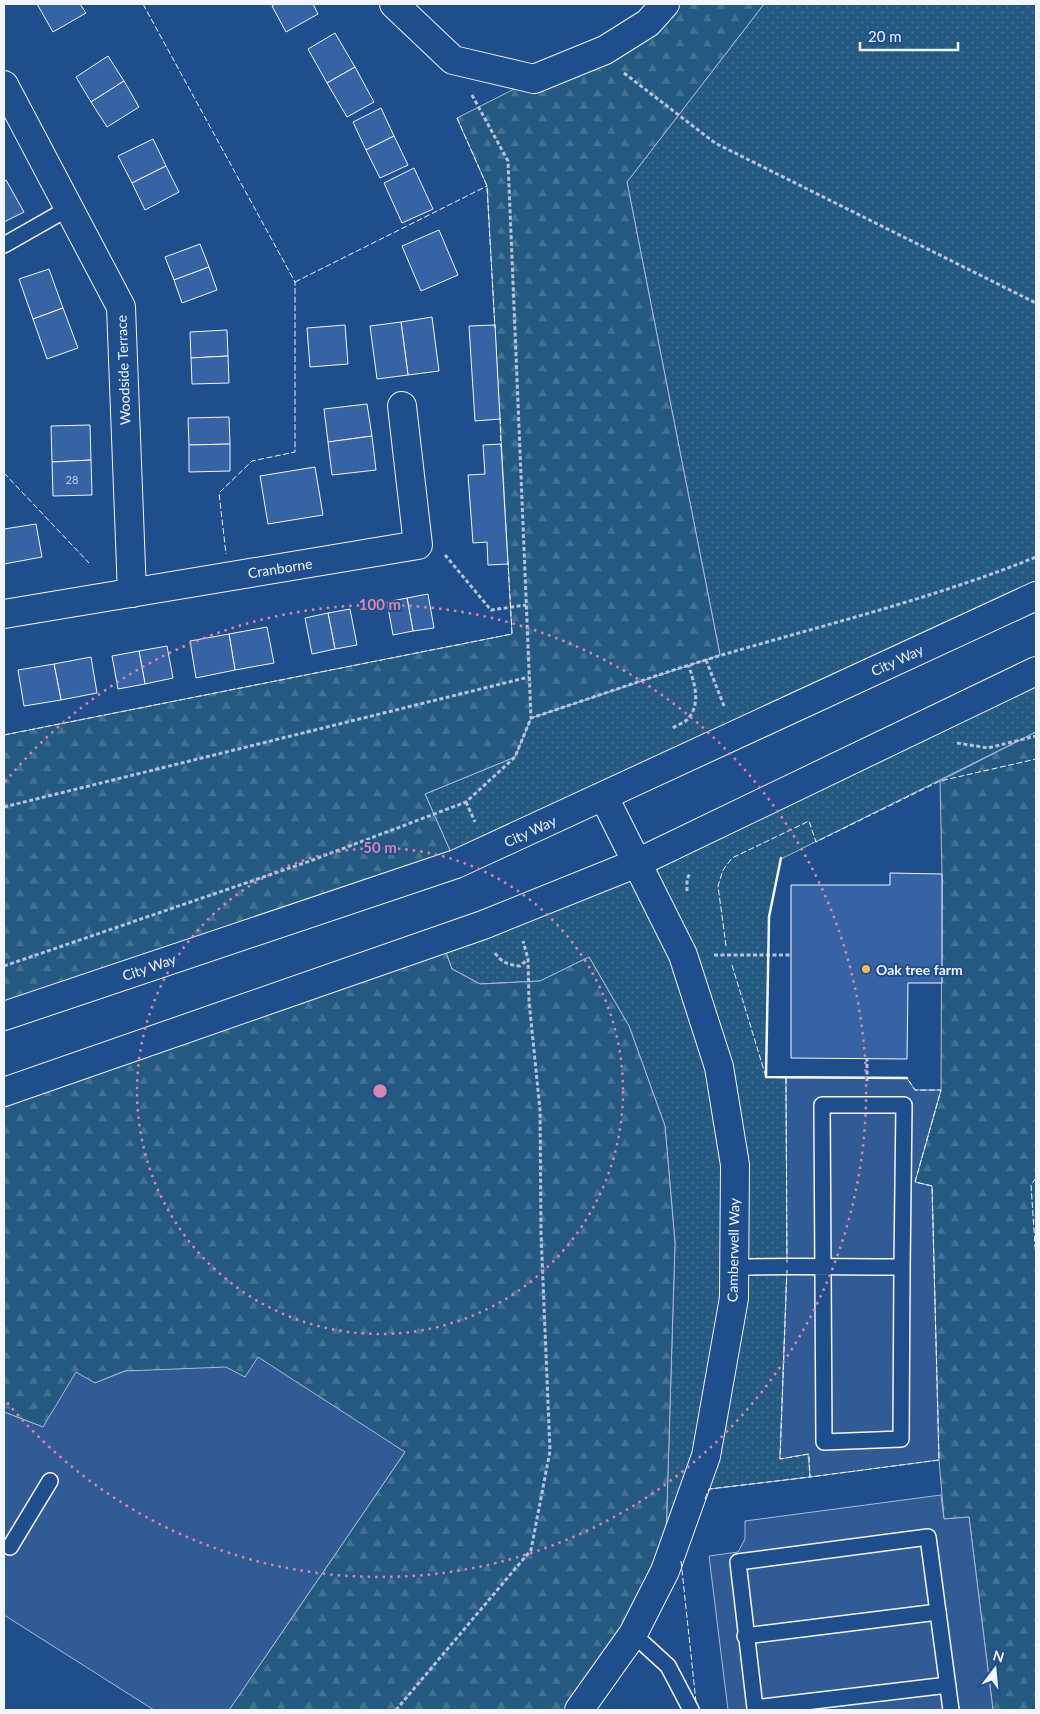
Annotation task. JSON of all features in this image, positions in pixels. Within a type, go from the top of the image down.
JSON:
[{"type":"street","points":[[394,4],[453,60],[534,79],[605,50],[648,23],[665,4]]},
{"type":"street","name":"Woodside Terrace","points":[[4,85],[121,308],[132,593]]},
{"type":"street","points":[[402,406],[418,545]]},
{"type":"street","name":"Cranborne","points":[[4,614],[418,545]]},
{"type":"street","name":"City Way","points":[[4,1016],[456,864],[1036,596]]},
{"type":"street","points":[[4,1092],[483,925],[637,863],[1036,671]]},
{"type":"street","name":"Camberwell Way","points":[[579,1710],[633,1634],[665,1571],[706,1456],[734,1298],[735,1165],[719,1068],[683,955],[604,797]]},
{"type":"lane","points":[[4,245],[69,208]]},
{"type":"lane","points":[[822,1105],[904,1105],[901,1439],[824,1442],[823,1266],[822,1105]]},
{"type":"lane","points":[[734,1267],[902,1267]]},
{"type":"lane","points":[[10,1547],[50,1481]]},
{"type":"lane","points":[[948,1684],[755,1708],[738,1562],[928,1537],[948,1684],[951,1710]]},
{"type":"lane","points":[[746,1636],[938,1612]]},
{"type":"lane","points":[[633,1634],[668,1666],[691,1710]]},
{"type":"path","points":[[597,53],[715,143],[1036,303]]},
{"type":"path","points":[[4,966],[310,861],[466,802],[515,757],[531,718],[508,160],[453,60]]},
{"type":"path","points":[[418,545],[444,553],[492,610],[526,605]]},
{"type":"path","points":[[531,718],[706,660],[997,573],[1036,557]]},
{"type":"path","points":[[706,660],[717,688]]},
{"type":"path","points":[[4,807],[529,677]]},
{"type":"path","points":[[953,742],[988,748],[1036,736]]},
{"type":"path","points":[[466,802],[476,824]]},
{"type":"path","points":[[396,1710],[531,1550],[550,1450],[540,1233],[540,1110],[529,1001],[528,959],[524,942]]},
{"type":"path","points":[[494,951],[500,960],[509,964],[520,966],[528,959]]},
{"type":"path","points":[[683,955],[791,955]]},
{"type":"green space","points":[[665,4],[764,4],[627,182],[720,655],[531,718],[515,757],[425,794],[456,864],[4,1016],[4,735],[512,634],[487,186],[457,118],[534,79]]},
{"type":"green space","points":[[764,4],[1036,4],[1036,596],[456,864],[425,794],[515,757],[531,718],[720,655],[627,182]]},
{"type":"green space","points":[[1036,671],[1036,732],[781,859],[769,917],[766,1077],[786,1078],[787,1266],[780,1458],[809,1454],[810,1477],[694,1491],[665,1571],[675,1243],[665,1126],[629,1026],[589,957],[540,981],[480,984],[452,969],[441,939]]},
{"type":"green space","points":[[1036,732],[1036,1710],[993,1710],[969,1517],[944,1519],[939,1460],[932,1186],[915,1182],[941,1090],[942,874],[940,781]]},
{"type":"green space","points":[[441,939],[452,969],[480,984],[540,981],[589,957],[629,1026],[665,1126],[675,1243],[665,1571],[579,1710],[229,1710],[405,1452],[246,1377],[125,1371],[95,1383],[43,1427],[4,1412],[4,1092]]},
{"type":"shaded area","points":[[786,1078],[907,1078],[915,1090],[941,1090],[915,1182],[932,1186],[939,1460],[810,1477],[808,1454],[780,1459],[787,1266]]},
{"type":"shaded area","points":[[258,1357],[405,1452],[229,1710],[154,1710],[4,1615],[4,1412],[43,1427],[76,1372],[95,1383],[125,1371],[226,1367],[245,1377]]},
{"type":"shaded area","points":[[941,1495],[944,1519],[969,1517],[993,1710],[728,1710],[709,1556],[738,1552],[745,1539],[745,1521]]},
{"type":"building","points":[[37,4],[80,4],[86,13],[53,32]]},
{"type":"building","points":[[275,4],[313,4],[318,14],[286,32],[272,6]]},
{"type":"building","points":[[335,33],[355,67],[327,83],[308,49]]},
{"type":"building","points":[[108,56],[124,81],[91,102],[76,77]]},
{"type":"building","points":[[355,67],[374,102],[347,117],[327,83]]},
{"type":"building","points":[[124,81],[139,107],[107,127],[91,102]]},
{"type":"building","points":[[381,108],[394,136],[366,150],[353,122]]},
{"type":"building","points":[[394,136],[408,165],[380,178],[366,150]]},
{"type":"building","points":[[153,139],[166,166],[132,183],[118,156]]},
{"type":"building","points":[[166,166],[179,192],[145,210],[132,183]]},
{"type":"building","points":[[414,168],[433,209],[402,223],[384,183]]},
{"type":"building","points":[[6,180],[24,212],[4,222],[4,181]]},
{"type":"building","points":[[439,230],[458,275],[421,291],[402,246]]},
{"type":"building","points":[[200,244],[209,267],[174,280],[165,257]]},
{"type":"building","points":[[209,267],[217,290],[182,303],[174,280]]},
{"type":"building","points":[[49,269],[63,308],[33,319],[19,279]]},
{"type":"building","points":[[63,308],[78,348],[47,359],[33,319]]},
{"type":"building","points":[[432,317],[439,371],[408,375],[401,322]]},
{"type":"building","points":[[401,322],[408,375],[377,379],[370,326]]},
{"type":"building","points":[[345,325],[348,364],[310,367],[307,328]]},
{"type":"building","points":[[495,325],[500,419],[475,421],[469,326]]},
{"type":"building","points":[[227,330],[228,356],[191,358],[190,332]]},
{"type":"building","points":[[228,356],[229,383],[192,384],[191,358]]},
{"type":"building","points":[[367,404],[372,436],[328,442],[324,409]]},
{"type":"building","points":[[229,417],[230,444],[189,445],[188,418]]},
{"type":"building","points":[[90,425],[91,460],[52,462],[51,426]]},
{"type":"building","points":[[372,436],[376,470],[332,475],[328,442]]},
{"type":"building","points":[[230,444],[230,471],[189,472],[189,445]]},
{"type":"building","points":[[501,444],[508,564],[488,565],[487,542],[473,543],[468,475],[485,474],[483,445]]},
{"type":"building","points":[[91,460],[92,495],[53,496],[52,462]]},
{"type":"building","points":[[315,467],[323,515],[268,524],[260,476]]},
{"type":"building","points":[[36,524],[42,557],[4,564],[4,529]]},
{"type":"building","points":[[428,594],[434,628],[413,631],[407,598]]},
{"type":"building","points":[[407,598],[413,631],[393,635],[387,602]]},
{"type":"building","points":[[350,609],[357,645],[335,649],[328,613]]},
{"type":"building","points":[[328,613],[335,649],[312,654],[305,618]]},
{"type":"building","points":[[267,627],[274,663],[235,670],[229,634]]},
{"type":"building","points":[[229,634],[235,670],[196,678],[190,641]]},
{"type":"building","points":[[167,646],[173,678],[145,684],[139,651]]},
{"type":"building","points":[[139,651],[145,684],[118,689],[112,656]]},
{"type":"building","points":[[91,657],[97,693],[61,700],[54,664]]},
{"type":"building","points":[[54,664],[61,700],[24,706],[18,670]]},
{"type":"building","name":"Oak tree farm","points":[[890,873],[942,874],[942,983],[908,983],[907,1059],[791,1058],[791,885],[890,885]]},
{"type":"fence","points":[[143,4],[295,282],[295,452],[252,461],[219,493],[226,554]]},
{"type":"fence","points":[[457,118],[487,186],[495,328]]},
{"type":"fence","points":[[295,282],[487,186]]},
{"type":"fence","points":[[500,418],[501,447]]},
{"type":"fence","points":[[4,473],[89,563]]},
{"type":"fence","points":[[4,735],[512,634],[508,562]]},
{"type":"fence","points":[[726,946],[718,886],[723,870],[732,858],[809,821],[816,842],[940,781],[1036,759]]},
{"type":"fence","points":[[732,965],[766,1077]]},
{"type":"fence","points":[[786,1078],[787,1263]]},
{"type":"fence","points":[[787,1270],[780,1459],[809,1454],[810,1477],[939,1460],[932,1186],[915,1182],[941,1090],[915,1090],[907,1078]]},
{"type":"fence","points":[[1036,1178],[1031,1185],[1036,1260]]},
{"type":"fence","points":[[705,1499],[709,1489],[810,1477]]},
{"type":"fence","points":[[681,1561],[696,1702]]},
{"type":"wall","points":[[781,858],[769,917],[766,1077],[907,1078]]},
{"type":"place","name":"Oak tree farm","points":[[866,969]]}]
